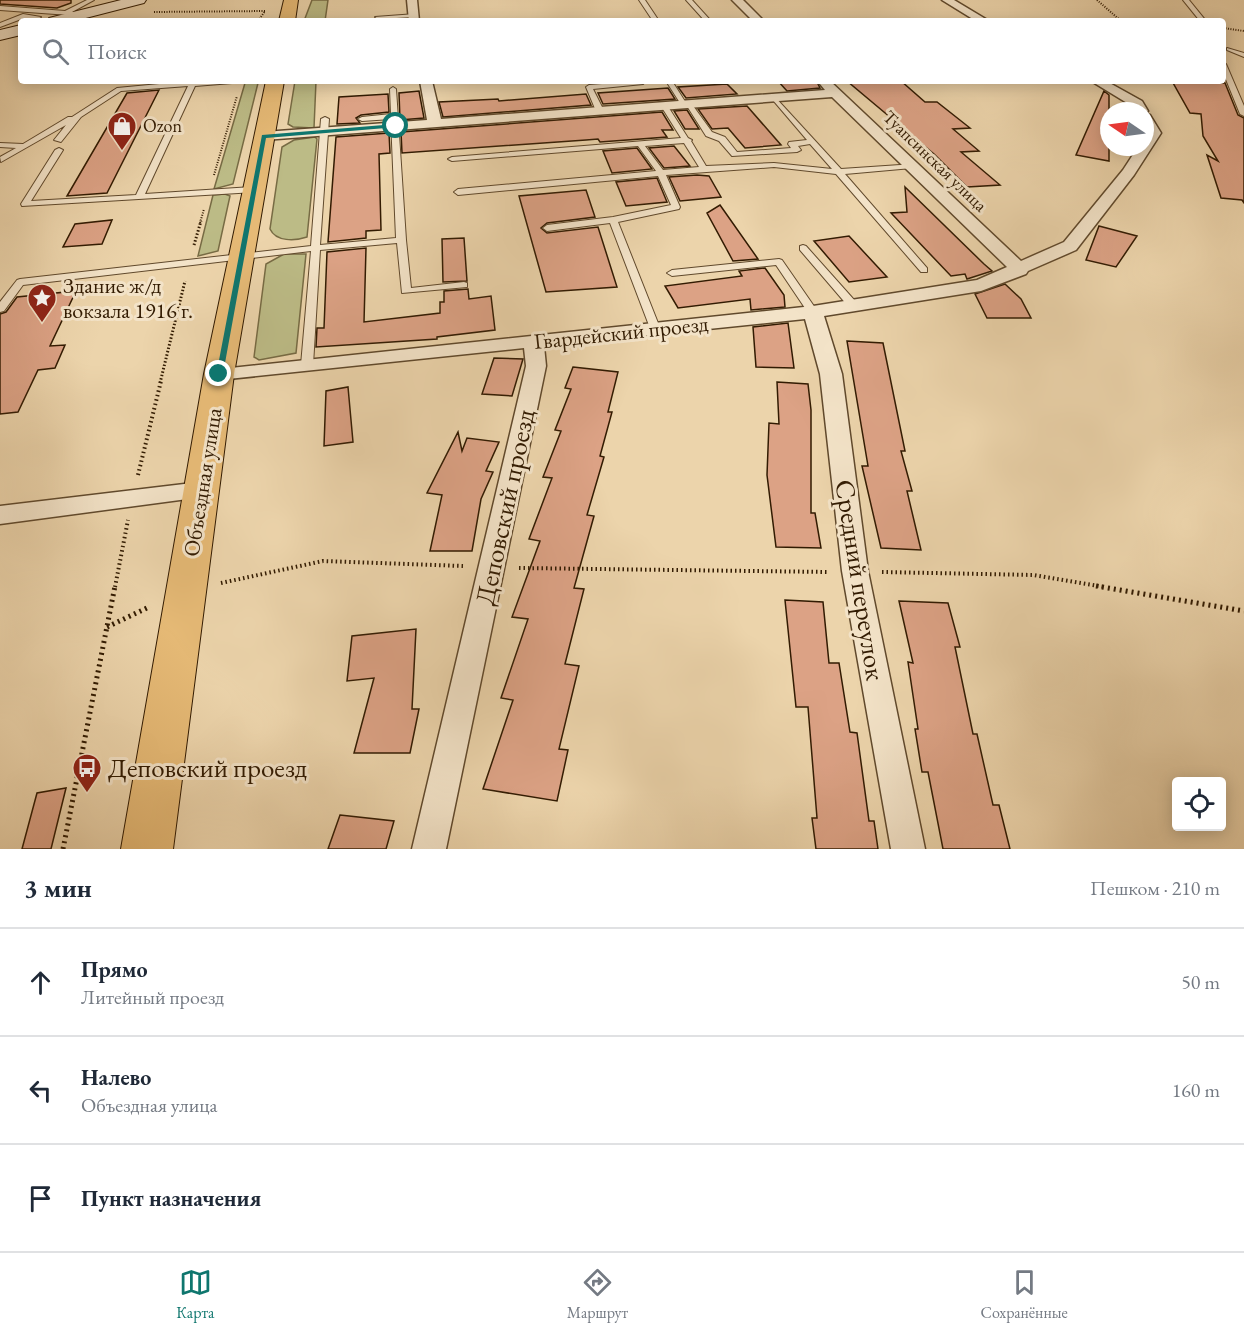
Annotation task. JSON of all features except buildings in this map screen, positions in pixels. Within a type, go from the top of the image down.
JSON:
[{"type":"main road","points":[[288,18],[291,0]]},
{"type":"main road","points":[[68,16],[144,6]]},
{"type":"main road","points":[[0,35],[18,31]]},
{"type":"main road","name":"Объездная улица","points":[[147,849],[219,374],[252,190],[274,84]]},
{"type":"street","points":[[412,0],[414,18]]},
{"type":"street","points":[[737,0],[756,18]]},
{"type":"street","points":[[947,0],[979,18]]},
{"type":"street","points":[[427,84],[435,123]]},
{"type":"street","name":"Туапсинская улица","points":[[826,84],[1020,270]]},
{"type":"street","points":[[1102,84],[1134,102]]},
{"type":"street","points":[[264,136],[324,125],[396,121],[435,123],[836,93]]},
{"type":"street","name":"Гвардейский проезд","points":[[219,374],[813,312],[981,285],[1020,270],[1070,246],[1139,156]]},
{"type":"street","name":"Средний переулок","points":[[813,312],[831,374],[855,571],[908,849]]},
{"type":"street","name":"Деповский проезд","points":[[429,849],[536,366],[533,341]]},
{"type":"street","points":[[0,515],[201,490]]},
{"type":"lane","points":[[0,25],[23,16],[68,16],[91,0]]},
{"type":"lane","points":[[642,0],[654,18]]},
{"type":"lane","points":[[689,0],[705,18]]},
{"type":"lane","points":[[1186,0],[1201,18]]},
{"type":"lane","points":[[1,7],[68,16]]},
{"type":"lane","points":[[378,17],[414,18]]},
{"type":"lane","points":[[1226,50],[1244,55]]},
{"type":"lane","points":[[1226,71],[1244,114]]},
{"type":"lane","points":[[1,160],[119,89],[155,84]]},
{"type":"lane","points":[[140,196],[192,84]]},
{"type":"lane","points":[[600,111],[589,87],[641,84]]},
{"type":"lane","points":[[671,84],[709,134],[722,139],[735,154],[797,150],[792,144],[812,142]]},
{"type":"lane","points":[[393,89],[400,240],[406,291],[464,285]]},
{"type":"lane","points":[[774,98],[924,270]]},
{"type":"lane","points":[[665,106],[705,169]]},
{"type":"lane","points":[[58,140],[78,115]]},
{"type":"lane","points":[[362,119],[396,121]]},
{"type":"lane","points":[[307,364],[324,125]]},
{"type":"lane","points":[[452,159],[688,140]]},
{"type":"lane","points":[[547,228],[613,220],[676,207],[661,173],[640,144]]},
{"type":"lane","points":[[0,145],[26,146]]},
{"type":"lane","points":[[59,150],[25,204],[252,190]]},
{"type":"lane","points":[[458,192],[705,169],[774,165],[838,172],[912,166]]},
{"type":"lane","points":[[613,220],[655,328]]},
{"type":"lane","points":[[0,309],[20,282],[241,255],[400,240]]},
{"type":"lane","points":[[803,248],[852,304]]},
{"type":"lane","points":[[672,273],[778,262],[813,312]]},
{"type":"path","points":[[1097,0],[1118,18]]},
{"type":"path","points":[[144,6],[266,11]]},
{"type":"path","points":[[1226,28],[1244,31]]},
{"type":"path","points":[[63,849],[132,498],[189,261],[238,92]]},
{"type":"path","points":[[855,571],[1033,574],[1244,610]]},
{"type":"shaded area","points":[[312,0],[328,0],[325,18],[305,18]]},
{"type":"shaded area","points":[[245,84],[258,84],[233,184],[214,189]]},
{"type":"shaded area","points":[[295,84],[316,84],[314,128],[293,127],[288,124]]},
{"type":"shaded area","points":[[315,137],[317,139],[307,237],[292,240],[281,238],[270,229],[282,147],[294,140]]},
{"type":"shaded area","points":[[213,195],[230,196],[218,251],[198,256]]},
{"type":"shaded area","points":[[284,254],[306,254],[296,353],[259,360],[254,357],[266,264]]},
{"type":"place","name":"Ozon","points":[[122,152]]},
{"type":"place","name":"Здание ж/д вокзала 1916 г.","points":[[42,324]]},
{"type":"place","name":"Деповский проезд","points":[[87,794]]},
{"type":"route","points":[[219,374],[264,136],[396,126]]}]
